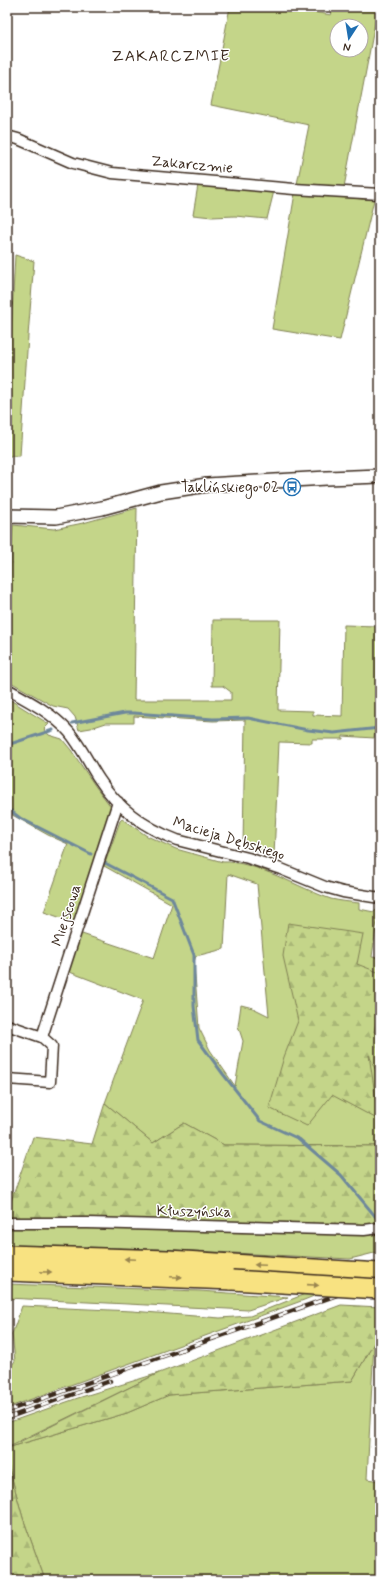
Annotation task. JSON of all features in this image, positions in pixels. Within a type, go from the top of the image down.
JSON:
[{"type":"highway","points":[[7,1255],[299,1267],[380,1273]]},
{"type":"highway","points":[[7,1271],[232,1280],[380,1290]]},
{"type":"street","name":"Zakarczmie","points":[[7,136],[18,139],[73,163],[112,173],[294,189],[380,194]]},
{"type":"street","points":[[7,516],[56,517],[102,508],[163,492],[207,485],[380,476]]},
{"type":"street","name":"Macieja Dębskiego","points":[[7,689],[33,703],[68,730],[100,780],[118,802],[139,822],[165,836],[248,858],[281,869],[324,887],[343,892],[380,898]]},
{"type":"street","name":"Miejscowa","points":[[42,1036],[118,802]]},
{"type":"street","points":[[7,1025],[42,1036],[52,1046],[50,1082],[7,1079]]},
{"type":"street","name":"Kłuszyńska","points":[[7,1223],[88,1223],[364,1230],[380,1228]]},
{"type":"green space","points":[[230,7],[308,7],[308,11],[331,15],[333,7],[378,7],[369,55],[369,18],[329,18],[329,58],[368,58],[344,187],[297,184],[309,125],[211,105]]},
{"type":"green space","points":[[198,185],[274,191],[267,219],[235,216],[212,217],[193,215]]},
{"type":"green space","points":[[295,193],[374,200],[340,340],[272,329]]},
{"type":"green space","points":[[15,255],[34,261],[20,456],[7,456],[7,410]]},
{"type":"green space","points":[[137,508],[134,700],[231,700],[231,692],[223,686],[212,686],[213,620],[280,620],[278,710],[313,711],[313,715],[342,716],[344,625],[377,626],[377,581],[380,581],[380,730],[375,730],[374,738],[343,736],[343,739],[312,739],[312,743],[279,742],[274,856],[243,847],[245,720],[213,721],[134,716],[134,723],[106,723],[79,730],[75,717],[68,709],[53,706],[7,680],[7,629],[13,525],[54,529],[83,523]]},
{"type":"green space","points":[[7,698],[49,724],[44,729],[49,735],[62,739],[112,808],[76,923],[44,912],[68,844],[48,835],[7,812]]},
{"type":"green space","points":[[122,819],[147,836],[176,849],[223,862],[235,863],[263,870],[331,899],[359,903],[359,909],[374,912],[380,907],[380,916],[377,921],[372,957],[379,958],[380,964],[380,1034],[359,1029],[380,1080],[380,1146],[224,1145],[184,1123],[153,1143],[105,1103],[143,1000],[67,971],[79,933],[154,958],[172,904],[104,866]],"holes":[[[228,874],[257,884],[269,1016],[253,1008],[241,1005],[238,1026],[243,1041],[235,1086],[210,1050],[199,1028],[194,962],[196,956],[224,949]]]},
{"type":"green space","points":[[288,923],[363,934],[357,964],[380,973],[380,1019],[377,1018],[374,1032],[380,1034],[380,1080],[369,1055],[379,1120],[332,1095],[307,1126],[269,1108],[284,1057],[298,1021],[283,956]]},
{"type":"green space","points":[[105,1103],[153,1143],[184,1123],[224,1145],[380,1146],[380,1225],[7,1221],[7,1213],[33,1137],[92,1144]]},
{"type":"green space","points":[[7,1191],[15,1192],[7,1213]]},
{"type":"green space","points":[[7,1227],[380,1231],[380,1257],[377,1258],[378,1252],[350,1259],[156,1249],[7,1245]]},
{"type":"green space","points":[[380,1264],[380,1269],[304,1300],[7,1408],[7,1371],[15,1361],[12,1334],[22,1306],[132,1311],[220,1318],[250,1316]]},
{"type":"green space","points":[[7,1284],[199,1291],[288,1297],[248,1310],[7,1298]]},
{"type":"green space","points":[[341,1305],[380,1307],[380,1344],[374,1343],[352,1381],[169,1395],[127,1413],[7,1448],[159,1373]]},
{"type":"green space","points":[[374,1343],[367,1479],[380,1481],[380,1580],[45,1580],[23,1518],[7,1461],[7,1448],[127,1413],[169,1395],[352,1381]]},
{"type":"green space","points":[[159,1373],[7,1447],[7,1423],[78,1398]]},
{"type":"green space","points":[[7,1461],[23,1518],[45,1580],[7,1580]]},
{"type":"waterway","points":[[72,723],[125,713],[134,713],[213,719],[248,718],[308,730],[334,733],[380,728]]},
{"type":"waterway","points":[[7,745],[53,730]]},
{"type":"waterway","points":[[7,808],[20,818],[91,854]]},
{"type":"waterway","points":[[105,863],[172,898],[194,955],[194,1006],[198,1040],[223,1074],[260,1121],[299,1139],[341,1175],[380,1222]]},
{"type":"railway","points":[[7,1411],[380,1280]]},
{"type":"railway","points":[[363,1292],[380,1286]]},
{"type":"railway","points":[[7,1418],[110,1381]]},
{"type":"place","name":"Taklińskiego 02","points":[[292,487]]},
{"type":"district","name":"ZAKARCZMIE","points":[[171,55]]}]
